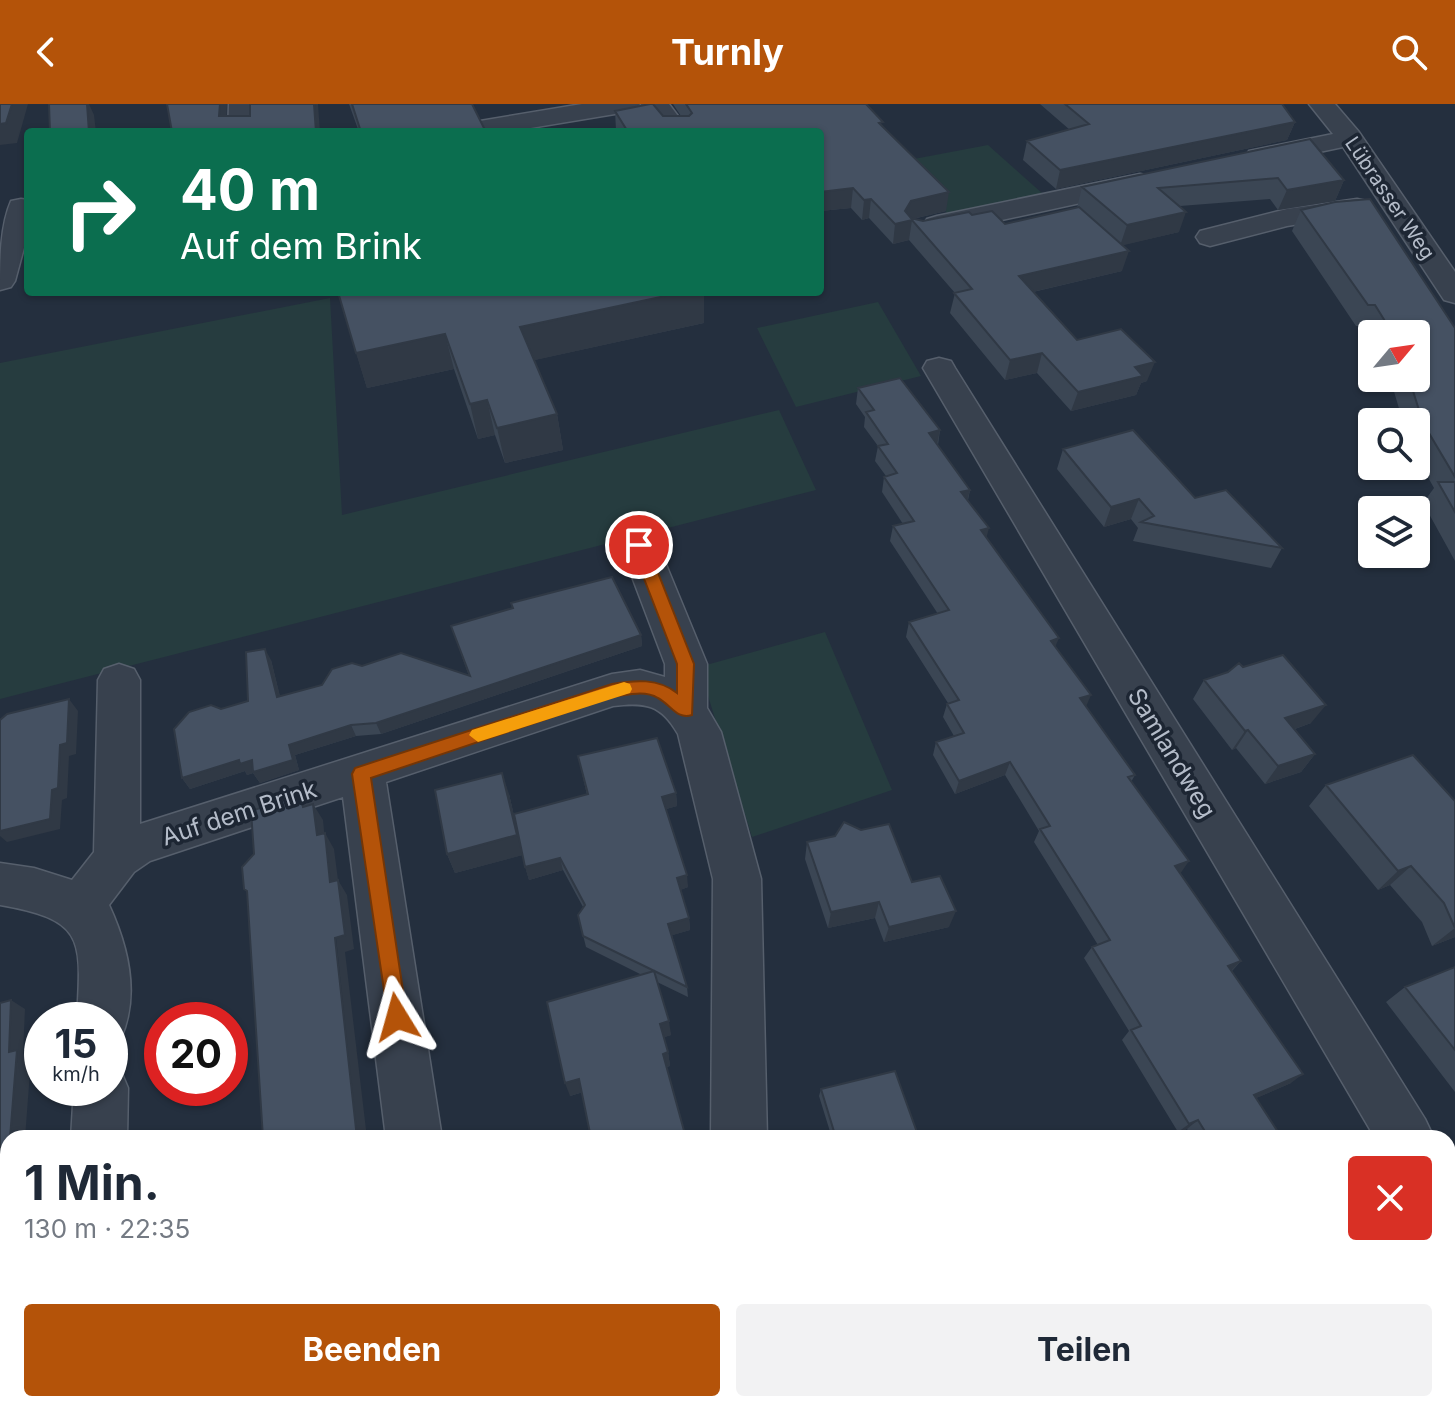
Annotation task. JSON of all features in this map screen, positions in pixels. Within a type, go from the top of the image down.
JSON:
[{"type":"street","points":[[241,128],[242,104]]},
{"type":"street","points":[[486,128],[627,104]]},
{"type":"street","points":[[656,104],[674,128]]},
{"type":"street","name":"Lübrasser Weg","points":[[1322,104],[1350,138],[1455,294]]},
{"type":"street","points":[[1233,162],[1350,138]]},
{"type":"street","points":[[919,229],[1173,174]]},
{"type":"street","points":[[1210,237],[1287,218],[1365,205],[1396,206]]},
{"type":"street","points":[[0,281],[16,208]]},
{"type":"street","name":"Samlandweg","points":[[939,368],[1401,1130]]},
{"type":"street","points":[[639,545],[686,664],[686,710],[699,732],[737,879],[739,1130]]},
{"type":"street","points":[[117,858],[119,680]]},
{"type":"street","name":"Auf dem Brink","points":[[81,905],[117,858],[135,846],[612,690],[640,686],[664,693],[686,710]]},
{"type":"street","points":[[362,774],[413,1130]]},
{"type":"street","points":[[0,884],[33,888],[81,905],[97,925],[105,960],[104,1002]]},
{"type":"street","points":[[99,1130],[100,1106]]},
{"type":"green space","points":[[988,145],[1043,194],[949,215],[898,162]]},
{"type":"green space","points":[[330,298],[342,515],[779,410],[816,490],[0,699],[0,363]]},
{"type":"green space","points":[[878,302],[921,376],[796,407],[757,328]]},
{"type":"green space","points":[[825,632],[892,790],[752,837],[699,667]]},
{"type":"building","points":[[0,104],[12,104],[6,123],[0,124]]},
{"type":"building","points":[[49,104],[87,104],[89,128],[50,128]]},
{"type":"building","points":[[167,104],[220,104],[219,116],[250,116],[250,104],[314,104],[316,128],[171,128]]},
{"type":"building","points":[[352,104],[472,104],[484,128],[360,128]]},
{"type":"building","points":[[653,104],[663,116],[689,116],[692,113],[686,104],[866,104],[883,122],[879,123],[949,192],[911,201],[905,211],[911,218],[923,221],[992,211],[1005,224],[1079,207],[1129,251],[1019,276],[1077,340],[1121,329],[1155,362],[1135,367],[1143,376],[1078,392],[1042,353],[1010,360],[954,293],[972,289],[912,220],[895,224],[871,199],[864,200],[853,188],[824,192],[824,128],[626,128],[615,111]]},
{"type":"building","points":[[1065,104],[1282,104],[1295,122],[1060,170],[1027,141],[1089,124]]},
{"type":"building","points":[[1310,139],[1344,180],[1287,190],[1278,178],[1158,188],[1186,212],[1127,225],[1082,187]]},
{"type":"building","points":[[1370,199],[1455,328],[1455,477],[1430,435],[1430,408],[1418,408],[1413,392],[1430,392],[1430,320],[1384,320],[1375,305],[1368,305],[1301,210],[1335,202]]},
{"type":"building","points":[[339,296],[665,296],[520,327],[557,414],[497,428],[487,400],[470,404],[445,334],[356,353]]},
{"type":"building","points":[[900,378],[940,430],[929,433],[970,490],[961,492],[989,528],[981,530],[1059,638],[1051,641],[1091,695],[1080,698],[1135,775],[1128,777],[1189,861],[1175,866],[1241,961],[1228,966],[1303,1074],[1254,1095],[1277,1130],[1204,1130],[1198,1120],[1189,1124],[1131,1030],[1141,1026],[1092,947],[1110,940],[1040,829],[1050,826],[1010,762],[959,781],[936,742],[964,733],[947,704],[959,700],[909,622],[949,610],[893,526],[914,521],[884,477],[897,473],[878,446],[888,444],[866,412],[874,410],[858,388]]},
{"type":"building","points":[[1133,430],[1195,498],[1226,490],[1282,548],[1141,522],[1154,516],[1139,499],[1111,507],[1063,449]]},
{"type":"building","points":[[1438,482],[1455,482],[1455,512]]},
{"type":"building","points":[[612,577],[641,635],[376,723],[351,725],[289,745],[293,760],[253,772],[252,760],[240,764],[239,760],[182,778],[174,729],[189,712],[211,705],[221,709],[248,701],[246,652],[265,649],[277,697],[322,685],[332,669],[352,663],[362,666],[401,653],[470,676],[451,626],[513,608],[511,603]]},
{"type":"building","points":[[1283,655],[1326,705],[1285,718],[1315,754],[1278,766],[1204,680],[1228,672],[1239,663],[1243,667]]},
{"type":"building","points":[[69,699],[67,743],[60,745],[58,788],[52,790],[50,819],[0,831],[0,720],[7,714]]},
{"type":"building","points":[[657,738],[676,793],[662,797],[687,875],[677,878],[689,918],[668,924],[687,987],[583,936],[578,915],[585,905],[560,858],[525,867],[514,814],[588,794],[578,756]]},
{"type":"building","points":[[1413,755],[1455,801],[1455,928],[1444,903],[1411,866],[1398,871],[1326,785]]},
{"type":"building","points":[[502,773],[517,835],[447,854],[435,790]]},
{"type":"building","points":[[300,795],[303,807],[313,804],[317,835],[325,833],[330,882],[338,880],[345,935],[335,938],[356,1130],[262,1130],[247,891],[244,889],[242,867],[254,854],[251,811]]},
{"type":"building","points":[[844,822],[861,830],[889,824],[912,882],[940,876],[956,911],[889,927],[879,902],[831,912],[807,842],[835,836]]},
{"type":"building","points":[[1455,967],[1455,1050],[1405,987]]},
{"type":"building","points":[[654,971],[669,1021],[660,1024],[668,1052],[663,1054],[684,1130],[589,1130],[579,1079],[565,1083],[547,1002]]},
{"type":"building","points":[[11,1000],[9,1052],[17,1050],[11,1130],[0,1130],[0,1003]]},
{"type":"building","points":[[895,1071],[916,1130],[834,1130],[821,1089]]},
{"type":"slow traffic","points":[[478,735],[612,690],[624,689]]},
{"type":"route","points":[[397,1017],[362,774],[612,690],[640,686],[664,693],[686,710],[686,664],[639,545]]}]
